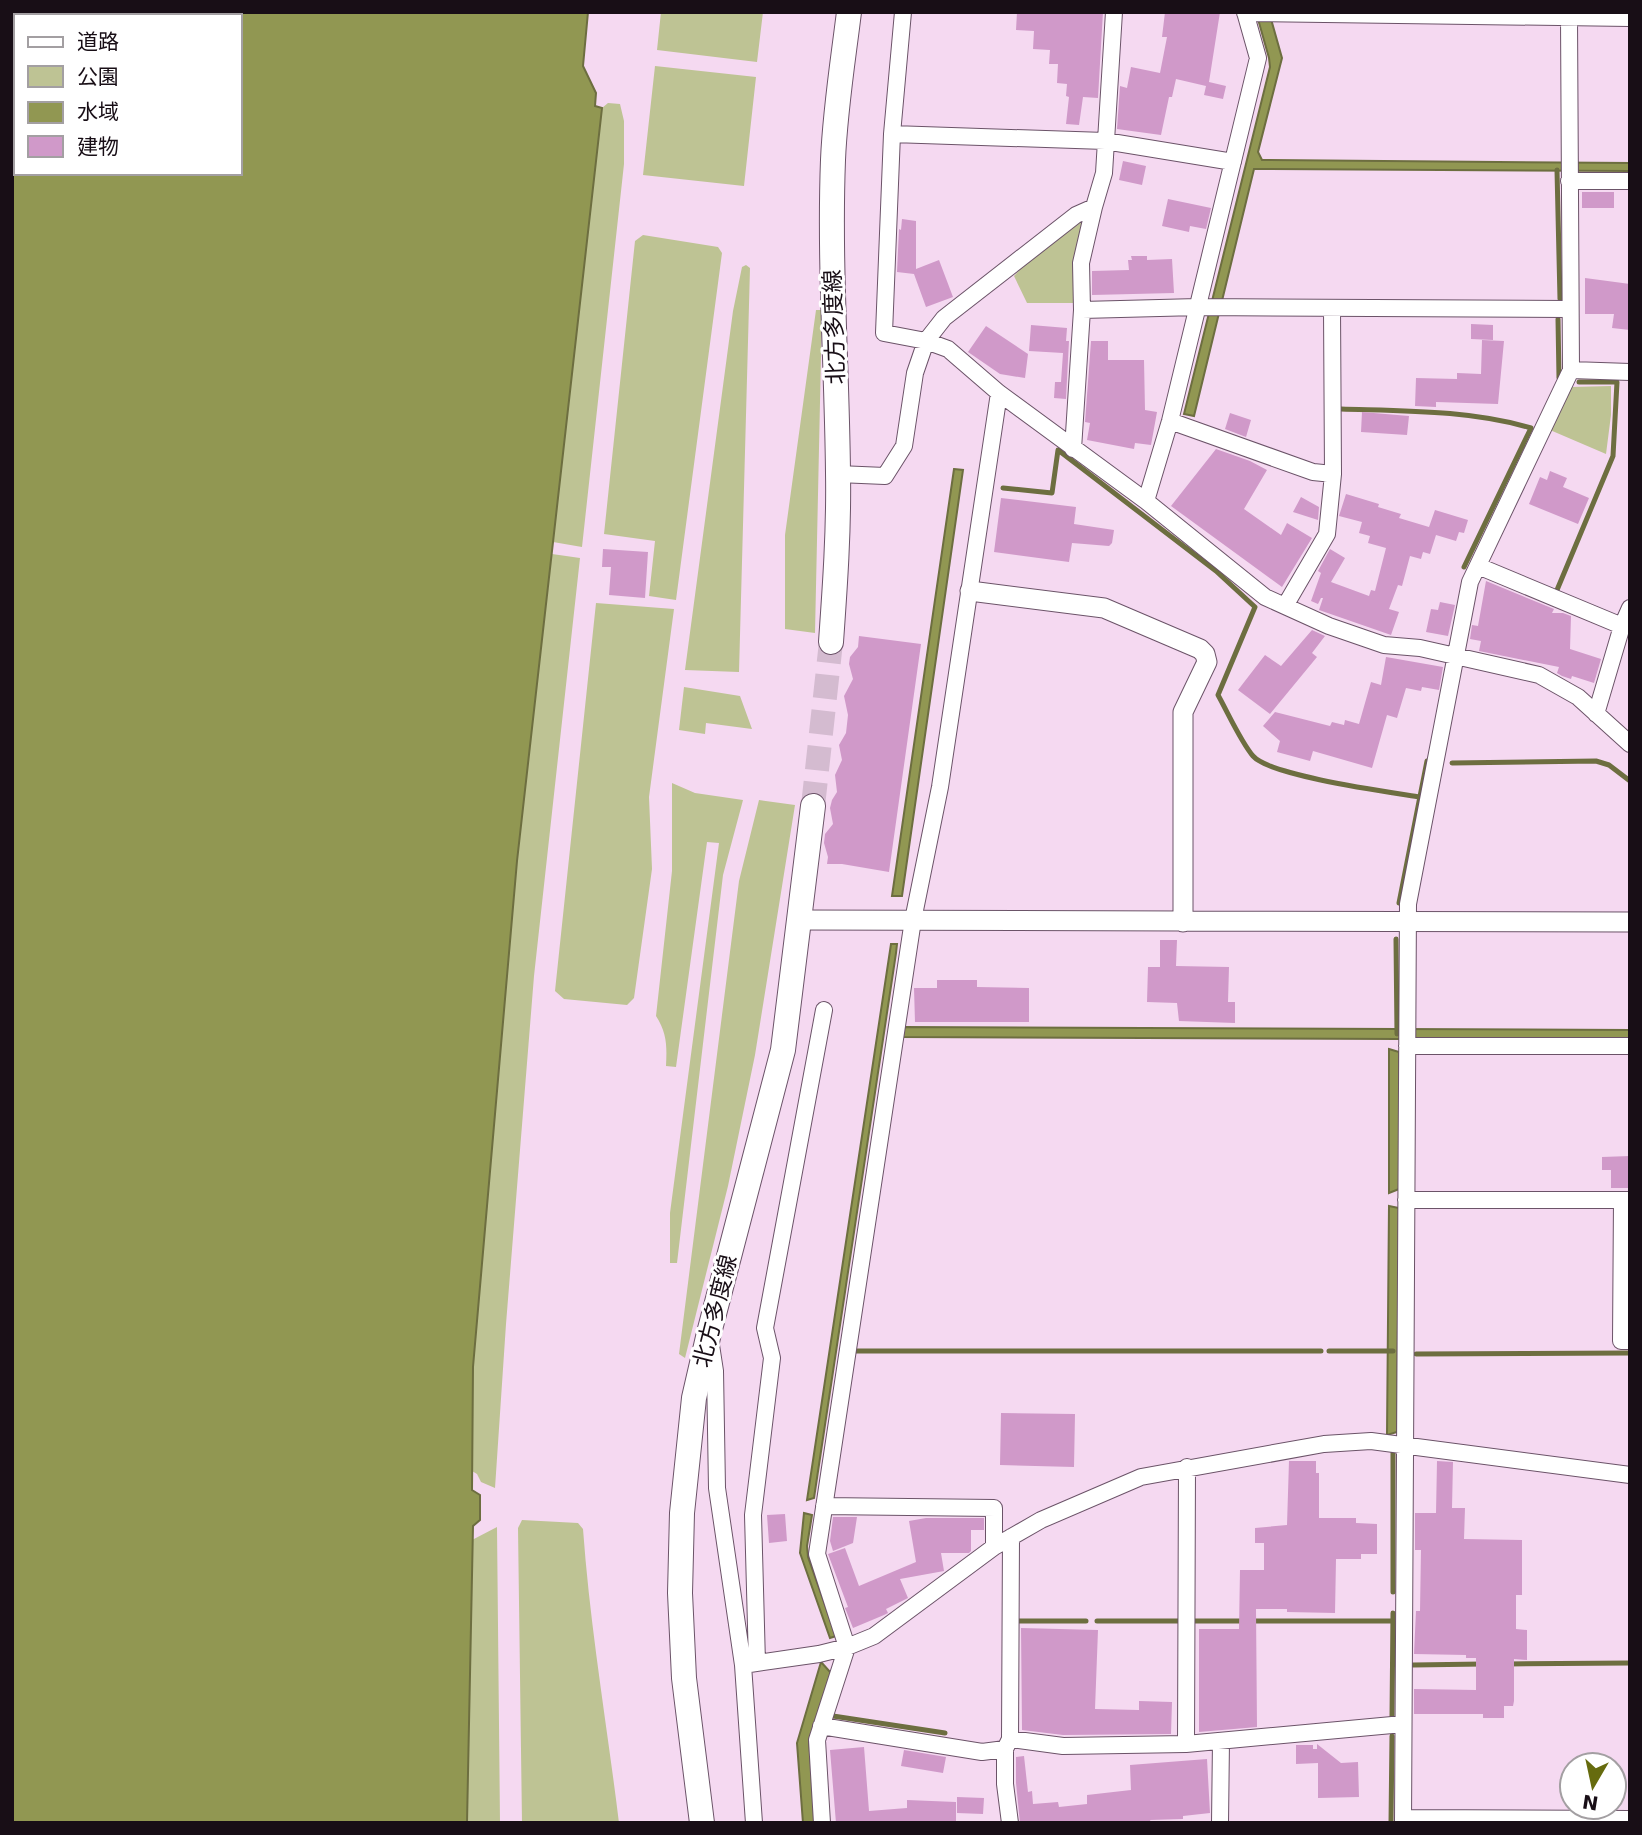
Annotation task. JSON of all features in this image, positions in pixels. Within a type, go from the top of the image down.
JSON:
[{"type":"main road","name":"北方多度線","points":[[831,642],[838,474],[832,240],[833,159],[849,12]]},
{"type":"main road","name":"北方多度線","points":[[702,1823],[684,1678],[680,1593],[682,1513],[694,1398],[783,1050],[813,806]]},
{"type":"street","points":[[903,12],[892,134],[884,333],[926,341],[948,349],[999,393],[1146,501],[1265,597],[1329,626],[1384,645],[1420,648],[1539,675],[1578,697],[1630,744]]},
{"type":"street","points":[[1073,449],[1082,310],[1081,263],[1104,173],[1114,12]]},
{"type":"street","points":[[1146,501],[1201,307],[1258,58],[1248,13],[1630,18]]},
{"type":"street","points":[[1569,18],[1571,370],[1470,582],[1408,904],[1403,1820],[1630,1819]]},
{"type":"street","points":[[892,134],[1105,141],[1233,162]]},
{"type":"street","points":[[1569,171],[1630,181]]},
{"type":"street","points":[[838,474],[884,476],[904,446],[915,373],[926,341],[944,318],[1076,215],[1094,207]]},
{"type":"street","points":[[1082,310],[1201,307],[1569,309]]},
{"type":"street","points":[[1285,606],[1327,534],[1331,521],[1334,474],[1332,309]]},
{"type":"street","points":[[1571,370],[1630,372]]},
{"type":"street","points":[[822,1823],[817,1740],[847,1647],[817,1554],[913,920],[940,787],[999,393]]},
{"type":"street","points":[[1170,421],[1313,472],[1334,474]]},
{"type":"street","points":[[1478,565],[1622,626]]},
{"type":"street","points":[[970,591],[1104,608],[1200,649],[1205,654],[1207,662],[1183,712],[1183,922]]},
{"type":"street","points":[[1596,714],[1622,626],[1630,608]]},
{"type":"street","points":[[800,919],[1630,922]]},
{"type":"street","points":[[754,1823],[750,1664],[753,1515],[772,1358],[765,1328],[824,1010]]},
{"type":"street","points":[[1407,1046],[1630,1046]]},
{"type":"street","points":[[1406,1200],[1626,1200],[1621,1341],[1630,1341]]},
{"type":"street","points":[[709,1333],[715,1371],[717,1488],[750,1664]]},
{"type":"street","points":[[750,1664],[819,1654],[874,1636],[994,1547],[1041,1520],[1141,1477],[1187,1467],[1324,1444],[1371,1441],[1630,1475]]},
{"type":"street","points":[[1186,1744],[1187,1467]]},
{"type":"street","points":[[824,1506],[994,1508],[994,1547]]},
{"type":"street","points":[[1010,1823],[1005,1784],[1011,1537]]},
{"type":"street","points":[[821,1726],[982,1752],[1008,1744],[1186,1744],[1288,1737],[1354,1727],[1404,1724]]},
{"type":"street","points":[[1220,1823],[1221,1741]]},
{"type":"green space","points":[[661,12],[763,12],[757,62],[657,50]]},
{"type":"green space","points":[[655,66],[756,77],[744,186],[643,175]]},
{"type":"green space","points":[[608,103],[620,104],[624,121],[624,164],[582,547],[553,542],[602,108]]},
{"type":"green space","points":[[1083,219],[1086,223],[1078,303],[1027,303],[1014,276],[1025,264]]},
{"type":"green space","points":[[643,235],[718,247],[722,253],[676,600],[649,596],[655,541],[604,534],[635,241]]},
{"type":"green space","points":[[746,265],[750,268],[739,672],[685,670],[733,311],[742,267]]},
{"type":"green space","points":[[816,310],[822,310],[815,633],[785,629],[785,535]]},
{"type":"green space","points":[[1611,386],[1611,415],[1606,454],[1550,430],[1571,387]]},
{"type":"green space","points":[[552,554],[580,558],[534,976],[495,1488],[481,1482],[472,1471],[473,1367],[517,861]]},
{"type":"green space","points":[[596,603],[674,609],[649,797],[652,869],[634,998],[627,1005],[564,999],[555,991]]},
{"type":"green space","points":[[684,687],[740,696],[752,729],[706,723],[705,734],[679,730]]},
{"type":"green space","points":[[672,783],[695,793],[743,800],[723,875],[677,1263],[670,1263],[670,1213],[719,843],[707,842],[676,1067],[666,1066],[666,1040],[656,1016],[672,871]]},
{"type":"green space","points":[[759,800],[795,805],[755,1055],[728,1186],[685,1358],[679,1354],[739,881]]},
{"type":"green space","points":[[522,1520],[578,1523],[583,1529],[594,1639],[619,1823],[522,1823],[518,1528]]},
{"type":"green space","points":[[497,1527],[500,1823],[467,1823],[472,1540]]},
{"type":"water","points":[[12,12],[588,12],[583,66],[596,93],[595,106],[602,108],[517,861],[473,1367],[472,1490],[480,1495],[480,1520],[473,1526],[467,1823],[12,1823]]},
{"type":"water","points":[[1256,12],[1269,12],[1282,58],[1258,152],[1262,160],[1630,163],[1630,171],[1254,169],[1194,416],[1184,414],[1270,67]]},
{"type":"water","points":[[954,469],[963,470],[902,896],[892,896]]},
{"type":"water","points":[[891,944],[897,944],[896,953],[814,1498],[807,1500]]},
{"type":"water","points":[[903,1027],[1630,1030],[1630,1040],[901,1037]]},
{"type":"water","points":[[1389,1049],[1399,1052],[1399,1189],[1389,1193]]},
{"type":"water","points":[[1389,1206],[1399,1208],[1397,1432],[1387,1435]]},
{"type":"water","points":[[804,1513],[812,1515],[808,1557],[836,1636],[830,1638],[800,1553]]},
{"type":"water","points":[[821,1662],[831,1673],[809,1741],[816,1823],[803,1823],[797,1743]]},
{"type":"building","points":[[1017,12],[1103,12],[1098,98],[1083,97],[1079,125],[1066,124],[1069,97],[1066,96],[1067,84],[1057,83],[1058,64],[1049,64],[1050,50],[1033,49],[1034,31],[1016,30]]},
{"type":"building","points":[[1165,12],[1220,12],[1209,82],[1226,86],[1223,99],[1204,95],[1206,86],[1176,79],[1172,97],[1169,97],[1161,135],[1117,129],[1120,86],[1127,88],[1131,67],[1160,73],[1167,37],[1162,37]]},
{"type":"building","points":[[1123,161],[1146,166],[1142,185],[1119,180]]},
{"type":"building","points":[[1582,192],[1614,192],[1614,208],[1582,208]]},
{"type":"building","points":[[1168,199],[1211,208],[1206,229],[1190,226],[1189,232],[1162,226]]},
{"type":"building","points":[[902,219],[916,221],[916,269],[939,260],[953,297],[926,307],[914,274],[897,272]]},
{"type":"building","points":[[1131,256],[1147,256],[1147,260],[1172,259],[1174,293],[1092,295],[1092,271],[1129,270],[1128,260],[1132,260]]},
{"type":"building","points":[[1585,278],[1630,284],[1630,330],[1612,328],[1614,314],[1585,314]]},
{"type":"building","points":[[1471,324],[1493,325],[1493,340],[1471,339]]},
{"type":"building","points":[[1031,325],[1067,328],[1066,341],[1069,341],[1066,399],[1054,398],[1055,382],[1061,382],[1063,353],[1029,351]]},
{"type":"building","points":[[986,326],[1028,354],[1025,378],[1000,374],[968,352]]},
{"type":"building","points":[[1482,340],[1504,341],[1498,404],[1436,402],[1436,407],[1415,406],[1416,378],[1457,379],[1457,373],[1481,374]]},
{"type":"building","points":[[1091,341],[1108,341],[1108,360],[1144,360],[1145,410],[1157,412],[1151,445],[1135,443],[1134,449],[1087,440],[1090,423],[1085,422]]},
{"type":"building","points":[[1362,412],[1409,416],[1407,435],[1361,432]]},
{"type":"building","points":[[1230,413],[1251,420],[1246,437],[1225,429]]},
{"type":"building","points":[[1216,449],[1267,470],[1244,509],[1281,535],[1287,523],[1312,538],[1282,587],[1171,506]]},
{"type":"building","points":[[1550,471],[1567,478],[1563,487],[1589,498],[1578,524],[1529,504],[1540,477],[1547,480]]},
{"type":"building","points":[[1346,494],[1379,504],[1378,507],[1401,514],[1399,518],[1429,527],[1435,510],[1468,520],[1464,533],[1459,532],[1456,541],[1436,535],[1430,554],[1423,552],[1421,559],[1410,556],[1402,586],[1398,585],[1389,609],[1399,612],[1391,635],[1319,610],[1323,598],[1318,604],[1311,601],[1321,573],[1318,571],[1330,549],[1345,558],[1331,582],[1369,596],[1371,590],[1375,591],[1386,548],[1368,543],[1370,536],[1359,533],[1362,522],[1339,516]]},
{"type":"building","points":[[1301,497],[1319,507],[1318,520],[1293,512]]},
{"type":"building","points":[[1001,498],[1076,507],[1074,524],[1114,530],[1112,543],[1109,546],[1072,543],[1069,562],[994,552]]},
{"type":"building","points":[[603,549],[648,552],[645,598],[609,595],[611,567],[602,567]]},
{"type":"building","points":[[1486,581],[1554,609],[1552,613],[1571,616],[1570,649],[1601,659],[1594,683],[1572,676],[1571,679],[1562,676],[1557,673],[1559,667],[1479,651],[1481,641],[1470,639],[1472,625],[1478,626]]},
{"type":"building","points":[[1440,602],[1455,605],[1448,636],[1426,632],[1431,609],[1438,610]]},
{"type":"building","points":[[1312,630],[1325,636],[1312,653],[1317,657],[1270,714],[1238,690],[1265,655],[1281,666]]},
{"type":"building","points":[[859,636],[921,644],[889,872],[827,864],[824,843],[825,834],[833,824],[830,808],[837,792],[835,775],[842,760],[839,745],[846,733],[848,715],[844,696],[853,679],[849,664],[850,657],[858,647]]},
{"type":"building","points":[[1386,657],[1443,667],[1439,690],[1406,688],[1397,718],[1387,715],[1372,768],[1313,751],[1310,761],[1277,752],[1280,741],[1263,726],[1275,712],[1330,726],[1332,722],[1344,725],[1345,720],[1359,724],[1371,682],[1381,685]]},
{"type":"building","points":[[1160,940],[1177,940],[1176,966],[1229,967],[1228,1002],[1235,1002],[1235,1023],[1179,1021],[1177,1003],[1147,1002],[1148,967],[1160,967]]},
{"type":"building","points":[[937,980],[977,980],[977,987],[1029,988],[1029,1022],[915,1022],[914,988],[937,988]]},
{"type":"building","points":[[1630,1156],[1630,1188],[1611,1188],[1611,1170],[1602,1170],[1602,1157]]},
{"type":"building","points":[[1001,1413],[1075,1414],[1074,1467],[1000,1465]]},
{"type":"building","points":[[1289,1461],[1316,1461],[1316,1473],[1319,1473],[1319,1518],[1356,1518],[1356,1523],[1377,1524],[1377,1554],[1361,1554],[1361,1559],[1336,1559],[1335,1613],[1256,1609],[1257,1727],[1199,1732],[1199,1629],[1239,1629],[1240,1570],[1264,1570],[1264,1543],[1255,1543],[1255,1528],[1287,1525]]},
{"type":"building","points":[[1437,1461],[1453,1462],[1452,1508],[1465,1508],[1464,1539],[1522,1540],[1522,1595],[1516,1595],[1516,1629],[1527,1630],[1527,1660],[1514,1659],[1514,1701],[1513,1706],[1504,1706],[1504,1718],[1483,1718],[1483,1714],[1414,1714],[1414,1689],[1476,1690],[1476,1658],[1466,1658],[1466,1655],[1414,1654],[1416,1611],[1420,1611],[1421,1550],[1415,1550],[1415,1513],[1436,1513]]},
{"type":"building","points":[[785,1514],[787,1541],[769,1543],[767,1515]]},
{"type":"building","points":[[833,1517],[857,1517],[853,1543],[833,1551],[830,1541]]},
{"type":"building","points":[[926,1518],[984,1518],[984,1530],[971,1530],[969,1553],[941,1553],[944,1571],[900,1579],[908,1598],[886,1609],[888,1613],[853,1628],[828,1554],[845,1548],[859,1586],[916,1562],[909,1521]]},
{"type":"building","points":[[1021,1628],[1098,1630],[1095,1709],[1139,1710],[1139,1701],[1172,1702],[1171,1734],[1063,1735],[1022,1730]]},
{"type":"building","points":[[1317,1744],[1341,1763],[1358,1762],[1359,1797],[1318,1798],[1318,1763],[1296,1764],[1296,1745],[1313,1745],[1313,1749],[1317,1749]]},
{"type":"building","points":[[864,1747],[869,1811],[907,1808],[907,1800],[956,1802],[956,1823],[836,1823],[830,1750]]},
{"type":"building","points":[[904,1750],[946,1757],[943,1773],[901,1766]]},
{"type":"building","points":[[1024,1756],[1028,1792],[1032,1791],[1033,1804],[1058,1802],[1059,1807],[1087,1804],[1087,1795],[1131,1790],[1130,1765],[1207,1759],[1210,1813],[1183,1816],[1183,1819],[1150,1820],[1151,1823],[1020,1823],[1016,1757]]},
{"type":"building","points":[[957,1797],[984,1798],[983,1814],[957,1813]]},
{"type":"waterway","points":[[1557,170],[1560,299]]},
{"type":"waterway","points":[[1558,319],[1559,378]]},
{"type":"waterway","points":[[1557,590],[1613,456],[1617,382],[1579,382]]},
{"type":"waterway","points":[[1341,409],[1461,415],[1531,428],[1464,567]]},
{"type":"waterway","points":[[1003,488],[1052,493],[1058,450],[1216,571],[1255,607],[1218,695],[1253,756],[1282,770],[1305,776],[1420,797]]},
{"type":"waterway","points":[[1399,903],[1427,761]]},
{"type":"waterway","points":[[1452,763],[1596,761],[1609,765],[1630,781]]},
{"type":"waterway","points":[[1396,939],[1397,1034]]},
{"type":"waterway","points":[[854,1351],[1321,1351]]},
{"type":"waterway","points":[[1329,1351],[1393,1351]]},
{"type":"waterway","points":[[1416,1354],[1630,1353]]},
{"type":"waterway","points":[[1393,1451],[1393,1592]]},
{"type":"waterway","points":[[1392,1716],[1393,1613]]},
{"type":"waterway","points":[[1019,1621],[1086,1621]]},
{"type":"waterway","points":[[1097,1621],[1181,1621]]},
{"type":"waterway","points":[[1193,1621],[1393,1621]]},
{"type":"waterway","points":[[1507,1664],[1630,1663]]},
{"type":"waterway","points":[[1413,1665],[1483,1664]]},
{"type":"waterway","points":[[833,1716],[945,1733]]},
{"type":"waterway","points":[[1391,1823],[1392,1736]]},
{"type":"tunnel","points":[[813,806],[831,642]]}]
